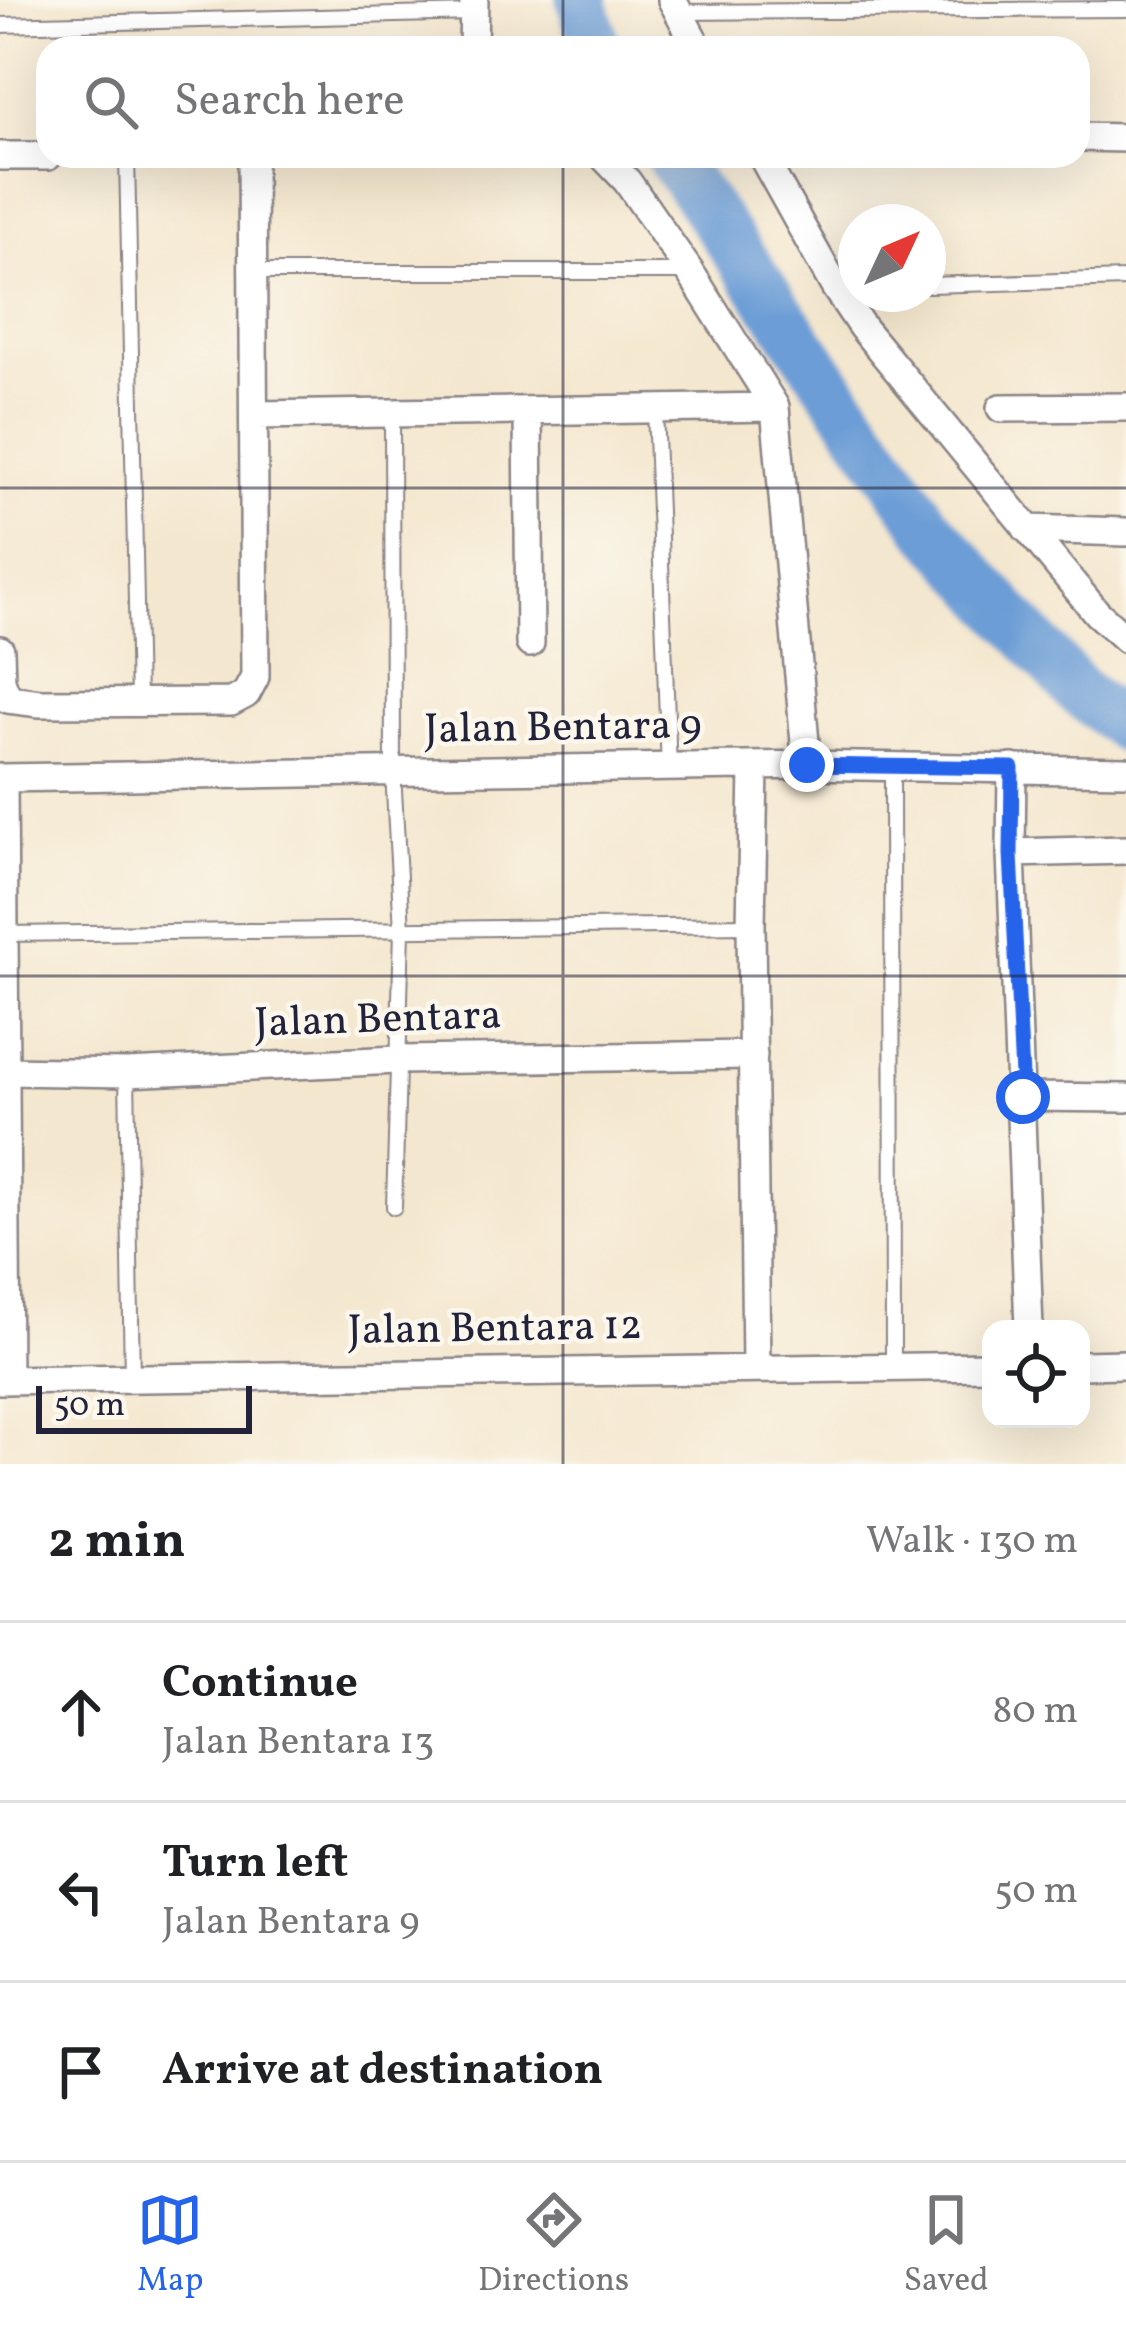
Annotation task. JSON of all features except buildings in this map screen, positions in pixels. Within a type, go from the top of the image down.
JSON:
[{"type":"street","points":[[473,36],[474,6]]},
{"type":"street","points":[[674,6],[691,36]]},
{"type":"street","points":[[1090,137],[1126,138]]},
{"type":"street","points":[[0,156],[36,156]]},
{"type":"street","points":[[0,650],[1,681],[8,699],[40,703],[231,701],[246,694],[255,677],[252,168]]},
{"type":"street","points":[[613,168],[690,272],[775,407],[807,765]]},
{"type":"street","points":[[770,168],[838,276]]},
{"type":"street","points":[[856,312],[862,327],[1097,613],[1126,639]]},
{"type":"street","points":[[255,415],[775,407]]},
{"type":"street","points":[[1001,408],[1126,407]]},
{"type":"street","points":[[528,411],[530,643]]},
{"type":"street","points":[[1028,529],[1126,532]]},
{"type":"street","name":"Jalan Bentara 9","points":[[1,778],[807,765],[1126,771]]},
{"type":"street","points":[[754,768],[756,1367]]},
{"type":"street","points":[[1012,768],[1011,854],[1029,1320]]},
{"type":"street","points":[[1,778],[7,1071],[4,1380]]},
{"type":"street","points":[[1011,854],[1126,850]]},
{"type":"street","name":"Jalan Bentara","points":[[7,1071],[127,1073],[397,1060],[753,1055]]},
{"type":"street","points":[[1023,1097],[1126,1098]]},
{"type":"street","points":[[1090,1365],[1126,1364]]},
{"type":"street","name":"Jalan Bentara 12","points":[[4,1380],[982,1366]]},
{"type":"lane","points":[[0,25],[474,6]]},
{"type":"lane","points":[[674,6],[1126,9]]},
{"type":"lane","points":[[127,168],[138,702]]},
{"type":"lane","points":[[253,272],[690,272]]},
{"type":"lane","points":[[946,284],[1126,279]]},
{"type":"lane","points":[[655,409],[669,769]]},
{"type":"lane","points":[[392,413],[392,773],[402,930],[394,1207]]},
{"type":"lane","points":[[892,769],[893,1368]]},
{"type":"lane","points":[[4,934],[752,925]]},
{"type":"lane","points":[[127,1073],[132,1378]]},
{"type":"waterway","points":[[582,0],[592,36]]},
{"type":"waterway","points":[[678,168],[928,526],[1077,690],[1126,728]]},
{"type":"route","points":[[807,765],[1012,768],[1011,854],[1023,1097]]}]
